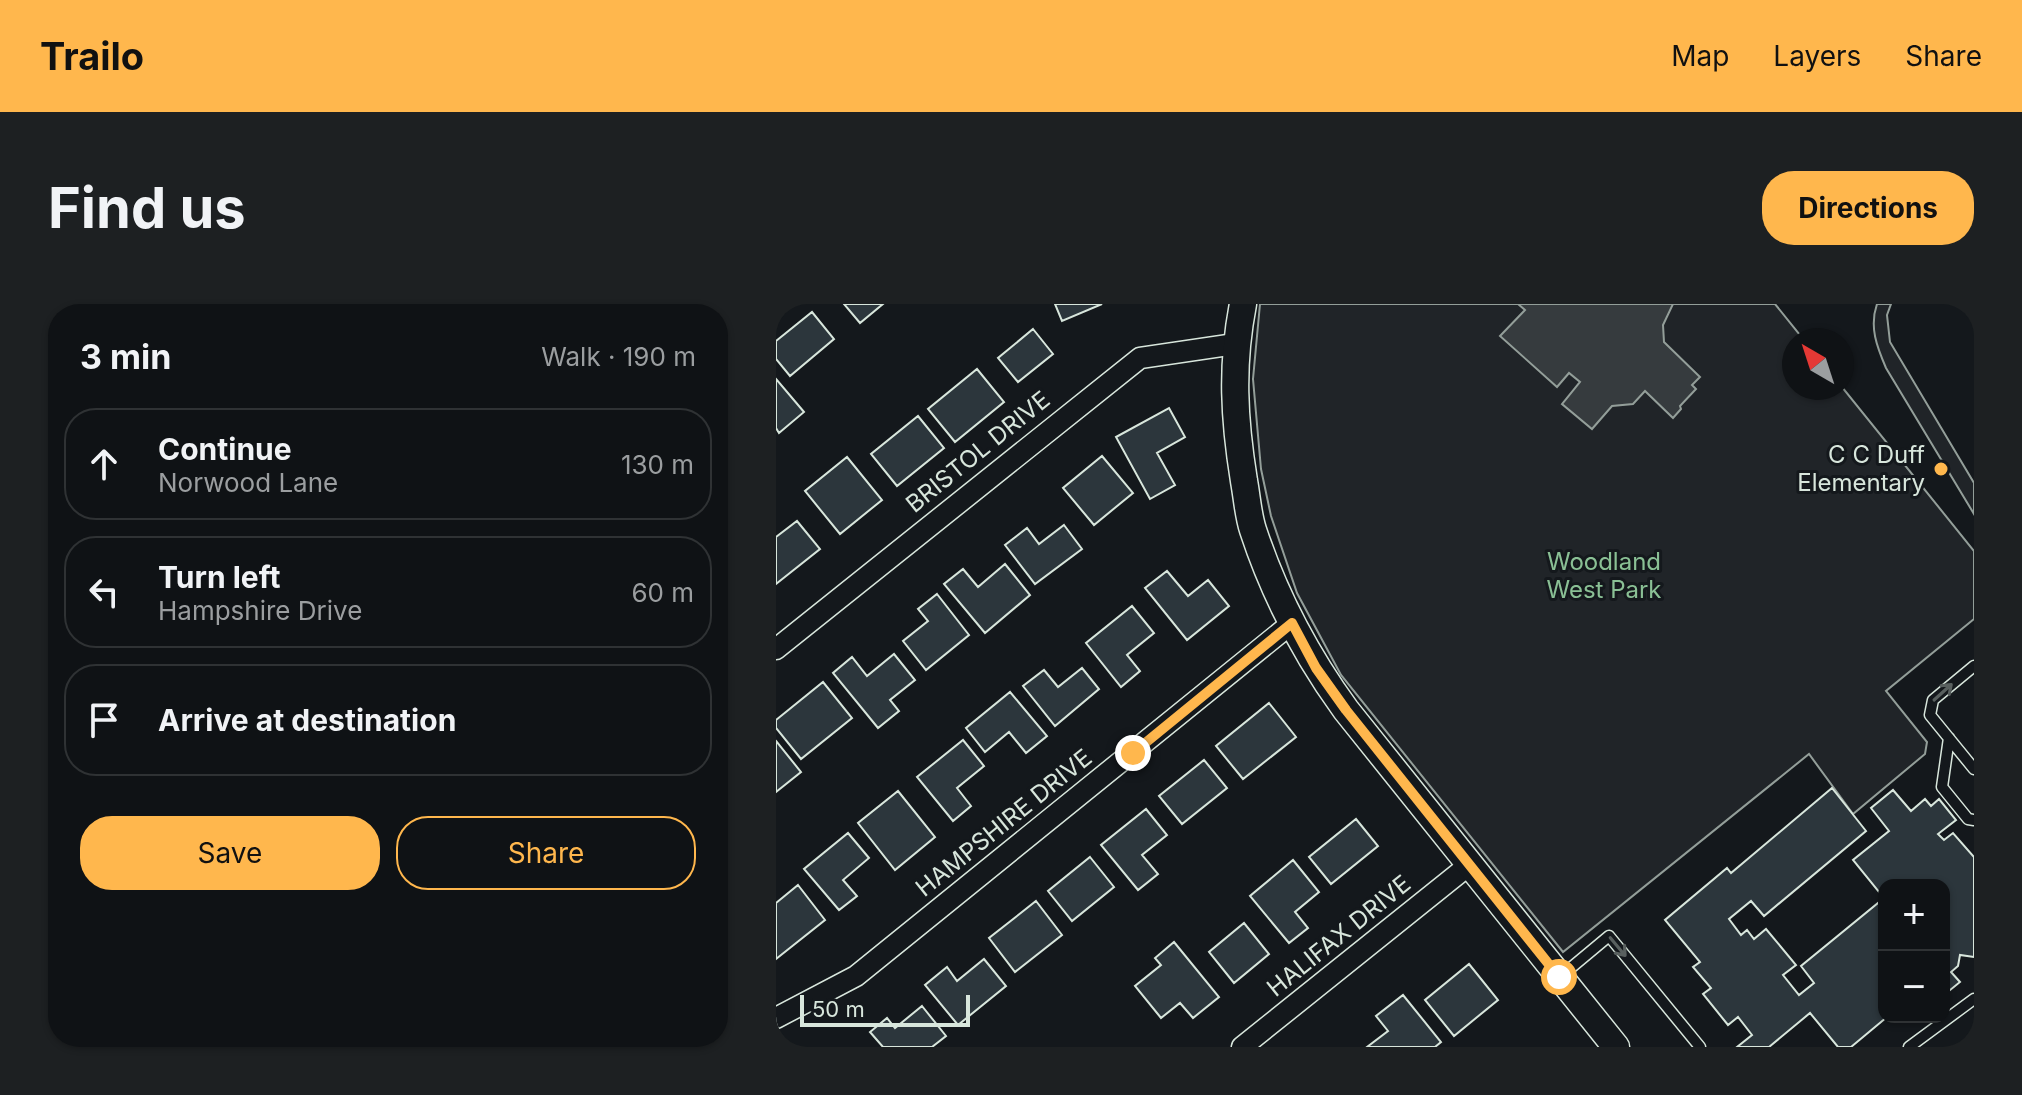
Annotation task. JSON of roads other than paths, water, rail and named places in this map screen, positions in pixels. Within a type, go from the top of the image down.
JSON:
[{"type":"street","points":[[1243,304],[1235,344],[1233,379],[1252,528],[1292,623],[1323,679],[1616,1047]]},
{"type":"street","name":"BRISTOL DRIVE","points":[[776,649],[1140,358],[1235,344]]},
{"type":"street","name":"HAMPSHIRE DRIVE","points":[[776,1018],[856,976],[1292,623]]},
{"type":"street","name":"HALIFAX DRIVE","points":[[1242,1047],[1469,865]]},
{"type":"lane","points":[[1974,666],[1933,700],[1930,715],[1974,769]]},
{"type":"lane","points":[[1949,738],[1942,787],[1968,819],[1974,820]]},
{"type":"lane","points":[[1559,977],[1609,936],[1700,1047]]},
{"type":"lane","points":[[1909,1047],[1974,999]]},
{"type":"place","name":"C C Duff Elementary","points":[[1941,469]]},
{"type":"park label","name":"Woodland West Park","points":[[1604,576]]}]
